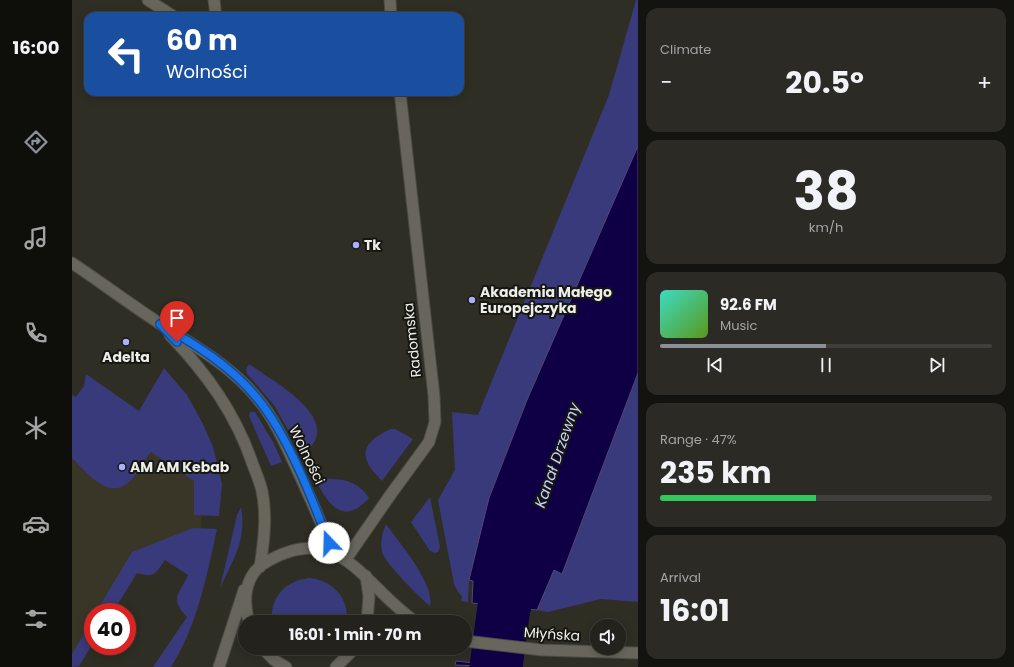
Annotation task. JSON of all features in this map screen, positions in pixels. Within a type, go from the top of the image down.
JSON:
[{"type":"street","points":[[148,0],[167,12]]},
{"type":"street","points":[[214,0],[216,12]]},
{"type":"street","points":[[390,0],[392,12]]},
{"type":"street","name":"Radomska","points":[[346,559],[429,442],[434,422],[433,388],[400,96]]},
{"type":"street","name":"Wolności","points":[[72,263],[160,324],[202,349],[218,361],[257,398],[282,437],[293,458],[333,553]]},
{"type":"street","name":"Wolności","points":[[160,324],[194,360],[210,381],[235,422],[246,444],[260,485],[263,499],[265,528],[260,566]]},
{"type":"street","points":[[219,667],[234,618],[248,581],[260,566],[282,554],[298,549],[316,549],[333,553],[346,559],[366,576],[398,609],[406,615]]},
{"type":"street","points":[[366,576],[370,597],[368,615]]},
{"type":"street","points":[[247,615],[246,601],[248,581]]},
{"type":"street","name":"Młyńska","points":[[472,642],[542,650],[638,653]]},
{"type":"street","points":[[268,655],[286,667]]},
{"type":"street","points":[[336,667],[348,655]]},
{"type":"shaded area","points":[[636,0],[638,0],[638,146],[527,400],[489,498],[469,580],[468,602],[461,601],[462,596],[454,584],[438,500],[455,470],[452,412],[478,415],[609,95]]},
{"type":"shaded area","points":[[249,364],[289,392],[312,416],[317,429],[314,442],[302,455],[274,405],[247,374],[246,369]]},
{"type":"shaded area","points":[[164,368],[187,395],[203,424],[213,447],[222,484],[219,516],[194,515],[194,481],[151,452],[133,478],[125,485],[116,488],[100,484],[85,472],[72,458],[72,395],[76,397],[84,386],[86,374],[139,411]]},
{"type":"shaded area","points":[[638,373],[638,602],[601,599],[548,612],[537,610],[554,570],[562,574]]},
{"type":"shaded area","points":[[250,412],[255,412],[273,442],[282,462],[271,466],[249,416]]},
{"type":"shaded area","points":[[72,426],[127,434],[204,455],[201,527],[190,536],[159,549],[108,603],[84,603],[84,638],[72,659]]},
{"type":"shaded area","points":[[391,429],[395,429],[413,439],[382,481],[368,464],[366,450],[372,440]]},
{"type":"shaded area","points":[[315,479],[339,479],[352,483],[364,491],[369,498],[360,507],[351,511],[337,509],[325,497]]},
{"type":"shaded area","points":[[430,497],[440,547],[438,552],[435,553],[430,551],[411,522]]},
{"type":"shaded area","points":[[241,507],[242,530],[238,549],[220,588],[237,515]]},
{"type":"shaded area","points":[[386,524],[422,575],[430,597],[430,606],[403,580],[389,564],[382,552],[382,534]]},
{"type":"shaded area","points":[[193,528],[217,529],[200,600],[194,618],[188,635],[171,667],[153,667],[187,617],[178,605],[177,596],[188,575],[165,560],[154,574],[148,575],[137,573],[119,603],[101,603],[132,552]]},
{"type":"shaded area","points":[[309,578],[318,579],[332,586],[342,598],[347,615],[272,615],[276,598],[286,587],[300,580]]},
{"type":"shaded area","points":[[84,633],[84,655],[86,655],[79,666],[72,667],[72,654]]},
{"type":"water","points":[[638,146],[638,373],[562,574],[554,570],[537,610],[472,603],[473,581],[469,580],[489,498],[527,400]]},
{"type":"water","points":[[456,661],[510,667],[455,665]]},
{"type":"waterway","name":"Kanał Drzewny","points":[[496,667],[504,607],[528,537]]},
{"type":"place","name":"Tk","points":[[356,245]]},
{"type":"place","name":"Akademia Małego Europejczyka","points":[[472,300]]},
{"type":"place","name":"Adelta","points":[[126,342]]},
{"type":"place","name":"AM AM Kebab","points":[[122,467]]},
{"type":"route","points":[[177,342],[160,324],[202,349],[218,361],[231,371],[257,398],[282,437],[293,458],[329,543]]}]
